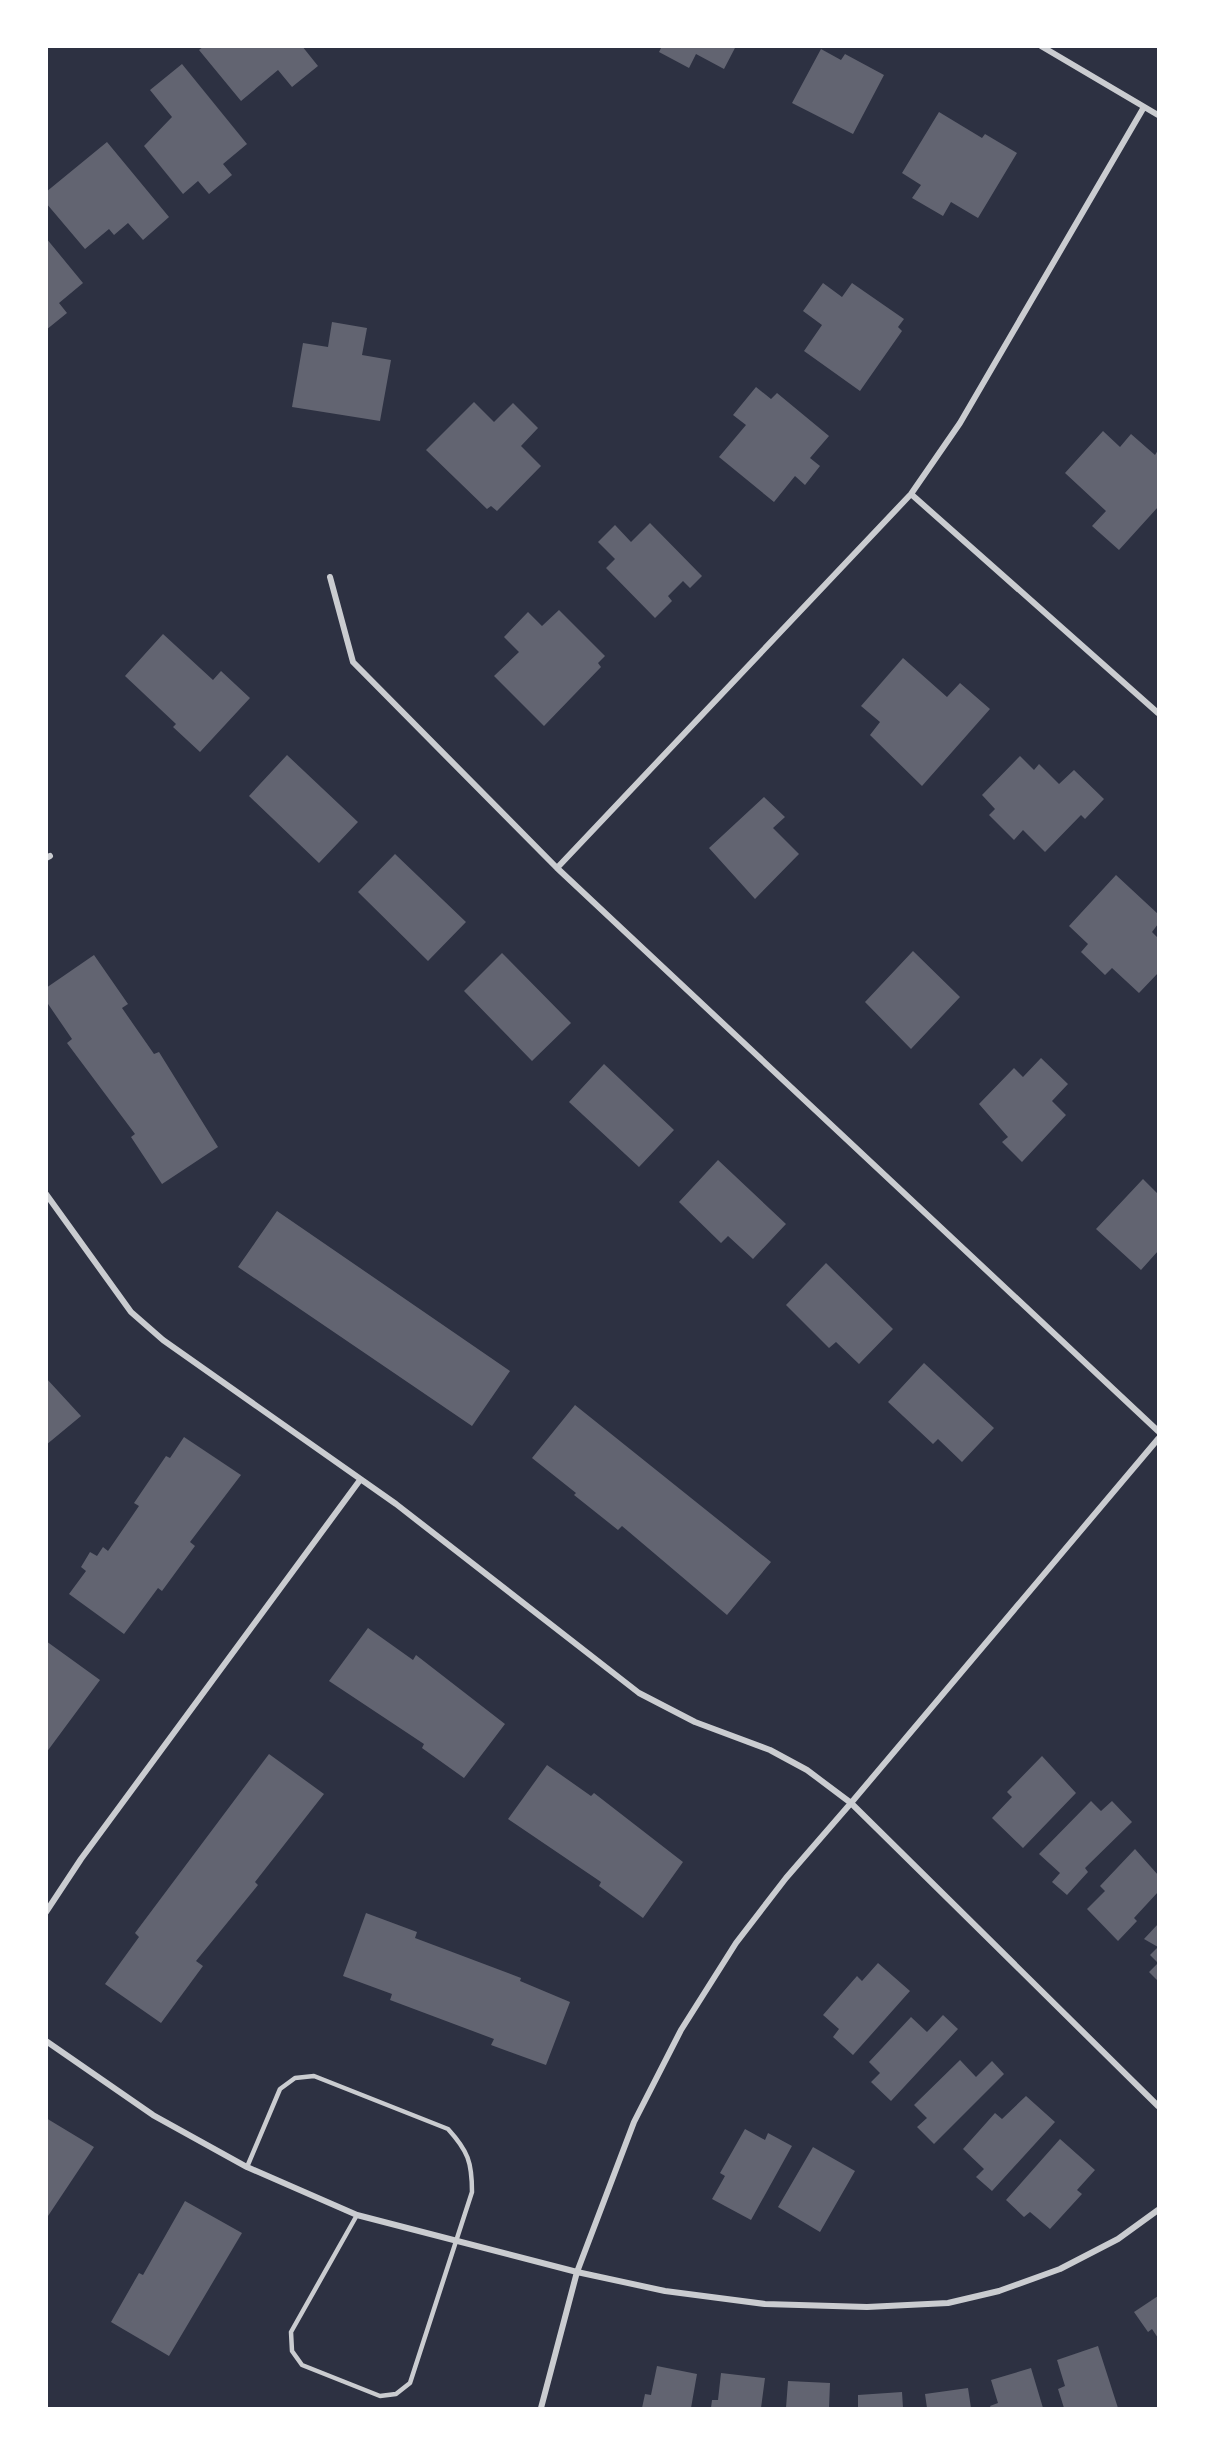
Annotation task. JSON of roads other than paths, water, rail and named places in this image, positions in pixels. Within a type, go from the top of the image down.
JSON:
[{"type":"street","points":[[1041,46],[1158,115]]},
{"type":"street","points":[[557,868],[912,494],[960,423],[1144,107]]},
{"type":"street","points":[[912,494],[1158,713]]},
{"type":"street","points":[[330,577],[353,662],[557,868],[1158,1431]]},
{"type":"street","points":[[46,1194],[131,1312],[163,1340],[405,1512],[639,1693],[695,1722],[770,1750],[807,1770],[851,1803],[1158,2106]]},
{"type":"street","points":[[541,2409],[577,2272],[634,2121],[681,2030],[736,1943],[786,1878],[1158,1439]]},
{"type":"street","points":[[46,1912],[81,1858],[360,1480]]},
{"type":"street","points":[[46,2041],[153,2115],[247,2167],[357,2215],[577,2272],[664,2291],[765,2304],[867,2307],[948,2303],[999,2291],[1060,2269],[1118,2239],[1158,2210]]},
{"type":"lane","points":[[247,2167],[280,2090],[295,2078],[314,2076],[448,2129],[464,2147],[472,2169],[472,2192],[410,2382],[396,2394],[380,2396],[302,2365],[292,2351],[291,2332],[357,2215]]}]
